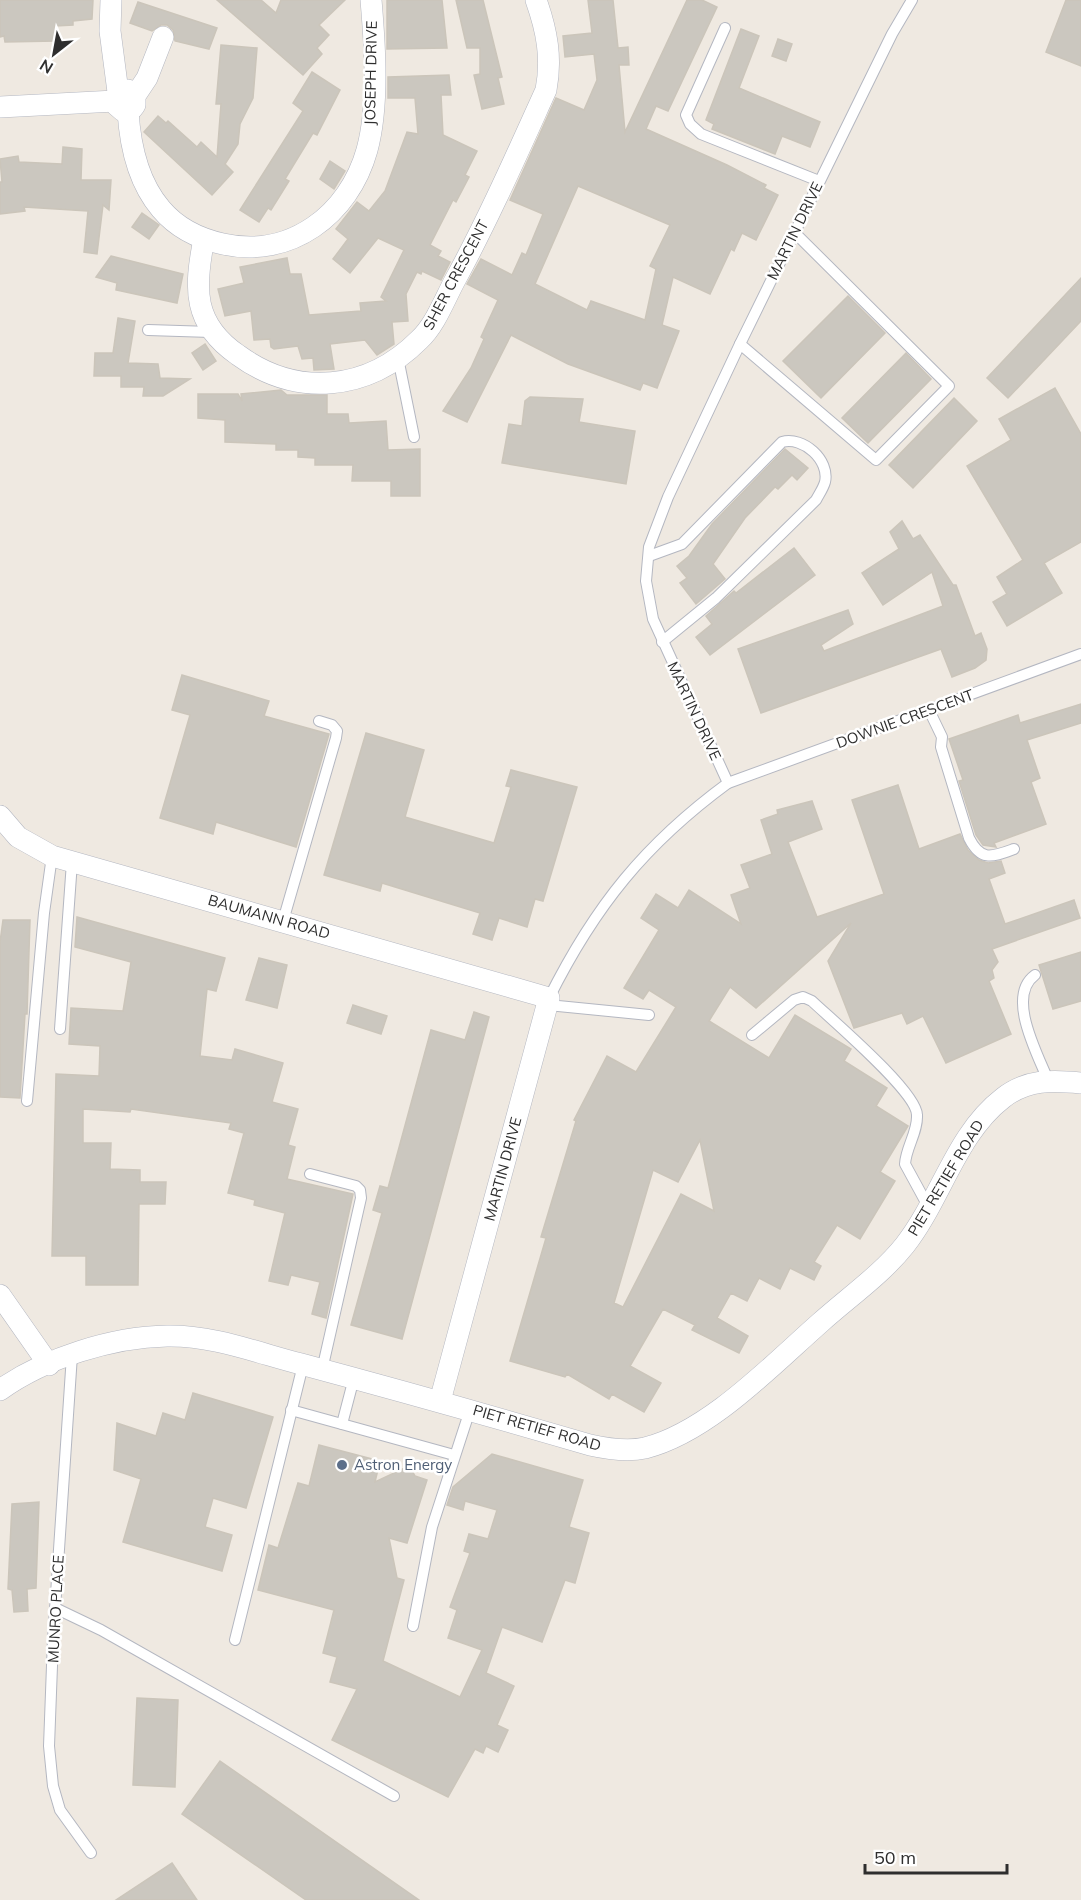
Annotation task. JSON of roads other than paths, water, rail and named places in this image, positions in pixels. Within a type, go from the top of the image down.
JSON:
[{"type":"street","name":"JOSEPH DRIVE","points":[[111,0],[110,31],[131,144],[149,190],[161,209],[179,225],[204,240],[241,248],[265,247],[288,242],[327,219],[340,202],[367,151],[372,124],[371,0]]},
{"type":"street","name":"SHER CRESCENT","points":[[204,240],[197,287],[202,312],[211,332],[247,362],[280,376],[334,384],[359,379],[398,358],[421,339],[439,311],[546,90],[551,63],[545,25],[536,0]]},
{"type":"street","points":[[0,107],[124,100],[147,78],[162,37]]},
{"type":"street","name":"BAUMANN ROAD","points":[[0,816],[18,837],[62,859],[283,921],[549,1001]]},
{"type":"street","name":"MARTIN DRIVE","points":[[440,1401],[549,1001]]},
{"type":"street","name":"PIET RETIEF ROAD","points":[[0,1390],[72,1355],[147,1338],[184,1336],[354,1378],[611,1449],[644,1448],[664,1441],[722,1407],[773,1365],[904,1246],[929,1209],[966,1140],[988,1111],[1015,1090],[1048,1080],[1081,1083]]},
{"type":"street","points":[[0,1295],[49,1365]]},
{"type":"lane","name":"MARTIN DRIVE","points":[[549,1001],[587,929],[625,877],[688,813],[728,783],[653,620],[646,581],[649,547],[668,497],[740,344],[819,181],[912,0]]},
{"type":"lane","points":[[725,28],[687,115],[690,124],[701,134],[819,181]]},
{"type":"lane","points":[[740,344],[876,460],[948,386],[794,232]]},
{"type":"lane","points":[[148,330],[211,332]]},
{"type":"lane","points":[[398,358],[414,437]]},
{"type":"lane","points":[[649,556],[682,544],[782,442],[791,439],[801,442],[820,461],[825,482],[816,500],[716,598],[662,642]]},
{"type":"lane","name":"DOWNIE CRESCENT","points":[[728,783],[1081,654]]},
{"type":"lane","points":[[929,710],[942,737],[941,747],[976,852],[984,856],[1014,849]]},
{"type":"lane","points":[[283,921],[336,738],[337,731],[332,725],[319,721]]},
{"type":"lane","points":[[60,1029],[62,859]]},
{"type":"lane","points":[[27,1101],[44,913],[62,859]]},
{"type":"lane","points":[[1035,975],[1027,981],[1021,1001],[1048,1080]]},
{"type":"lane","points":[[752,1035],[794,999],[803,997],[812,1001],[878,1063],[916,1105],[917,1124],[905,1164],[929,1209]]},
{"type":"lane","points":[[549,1001],[649,1015]]},
{"type":"lane","points":[[235,1640],[291,1410],[312,1367],[361,1198],[360,1190],[356,1185],[310,1174]]},
{"type":"lane","name":"MUNRO PLACE","points":[[72,1355],[55,1608],[49,1746],[53,1786],[60,1810],[91,1853]]},
{"type":"lane","points":[[342,1424],[354,1378]]},
{"type":"lane","points":[[291,1410],[454,1455]]},
{"type":"lane","points":[[413,1626],[432,1527],[470,1410]]},
{"type":"lane","points":[[55,1608],[101,1630],[394,1796]]},
{"type":"place","name":"Astron Energy","points":[[342,1465]]}]
